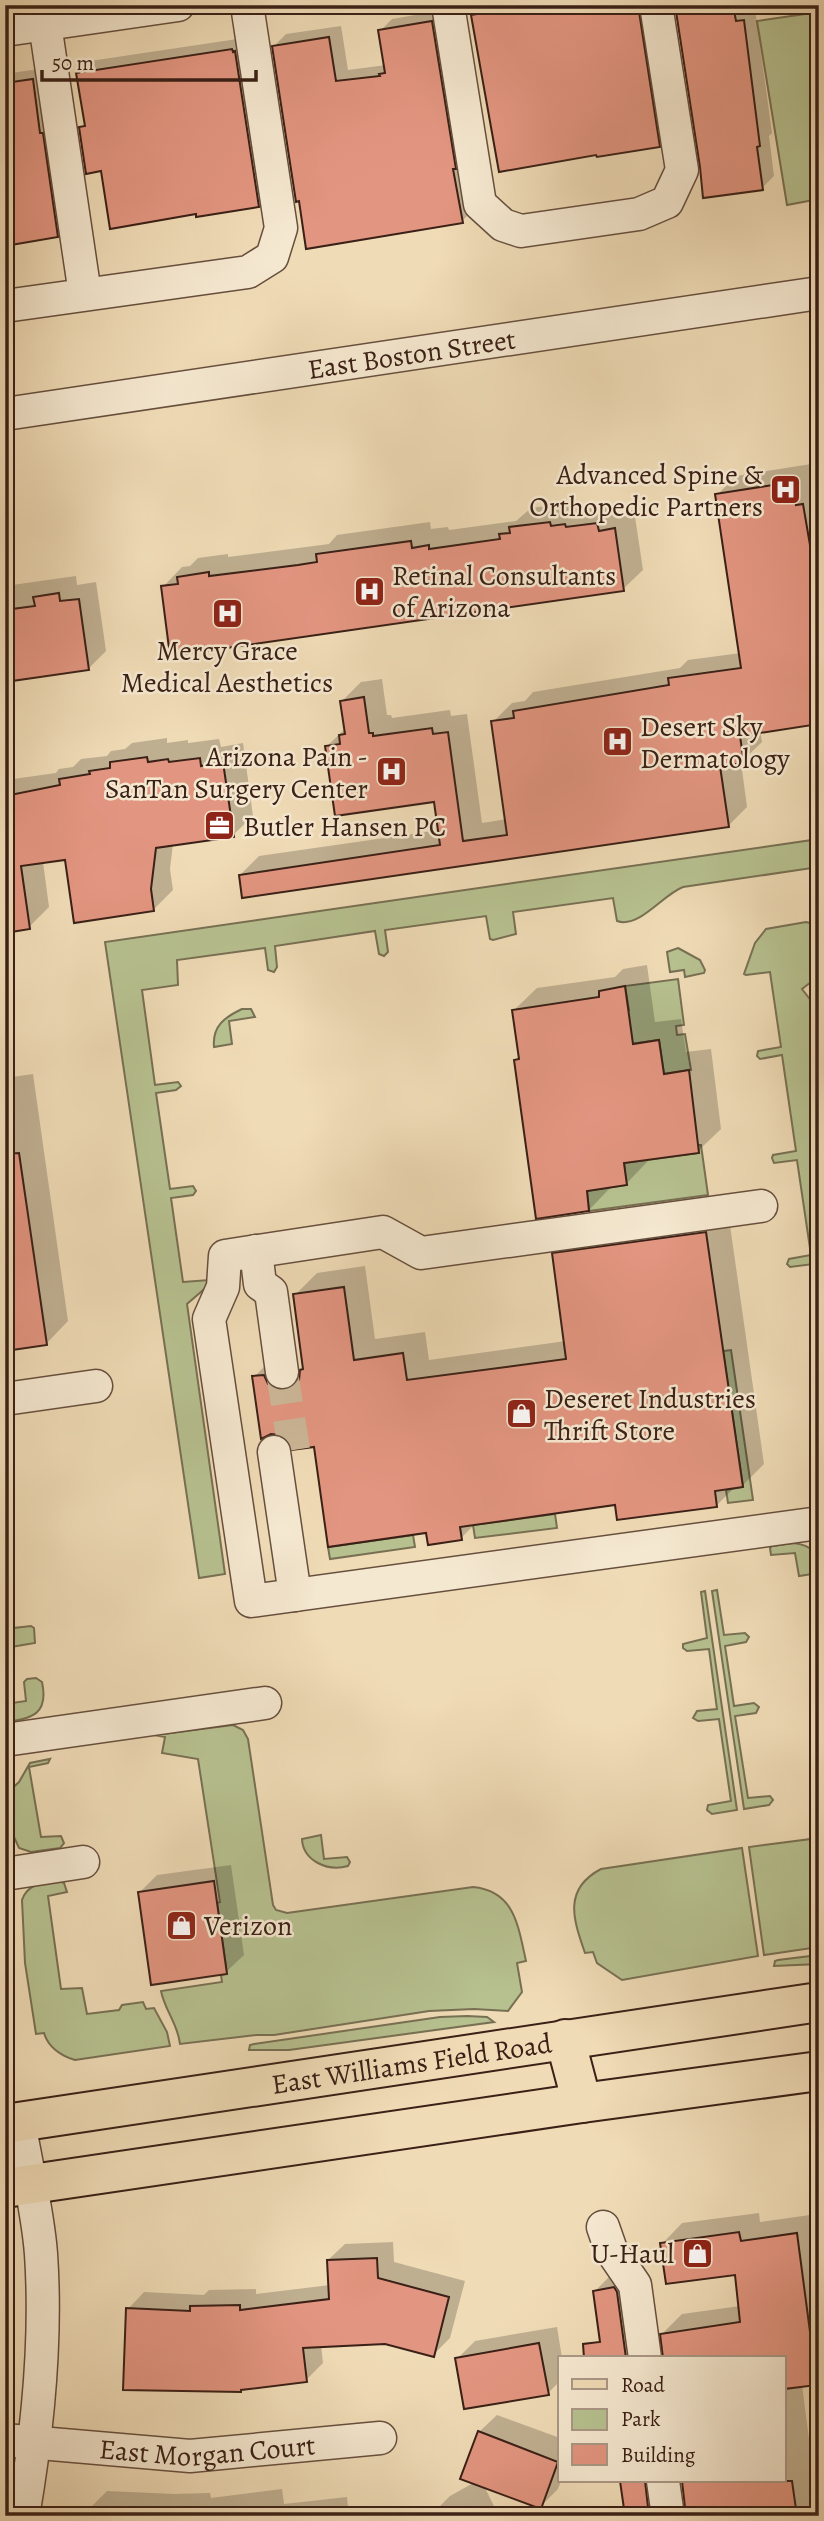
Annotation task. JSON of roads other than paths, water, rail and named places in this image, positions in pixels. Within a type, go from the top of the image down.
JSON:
[{"type":"main road","name":"East Williams Field Road","points":[[12,2123],[819,2002]]},
{"type":"main road","points":[[565,2039],[582,2103]]},
{"type":"main road","points":[[17,2186],[819,2071]]},
{"type":"street","points":[[5,30],[178,5]]},
{"type":"street","points":[[5,306],[248,272],[272,257],[281,228],[247,5]]},
{"type":"street","points":[[448,5],[480,204],[503,225],[521,231],[639,214],[667,202],[682,170],[656,5]]},
{"type":"street","points":[[45,24],[85,294]]},
{"type":"street","name":"East Boston Street","points":[[5,414],[819,293]]},
{"type":"street","points":[[761,1206],[421,1253],[383,1232],[225,1256],[223,1287],[209,1319],[251,1601],[819,1523]]},
{"type":"street","points":[[256,1251],[260,1284],[271,1292],[272,1374]]},
{"type":"street","points":[[5,1399],[96,1386]]},
{"type":"street","points":[[284,1451],[304,1594]]},
{"type":"street","points":[[5,1740],[265,1703]]},
{"type":"street","points":[[5,1874],[83,1862]]},
{"type":"street","points":[[12,2123],[17,2186],[41,2252],[43,2331],[20,2442],[23,2516]]},
{"type":"street","points":[[603,2227],[611,2250],[635,2285],[645,2356]]},
{"type":"street","name":"East Morgan Court","points":[[20,2442],[190,2456],[380,2438]]},
{"type":"street","points":[[663,2482],[668,2516]]},
{"type":"tunnel","points":[[282,1372],[294,1450]]},
{"type":"place","name":"Advanced Spine & Orthopedic Partners","points":[[786,490]]},
{"type":"place","name":"Retinal Consultants of Arizona","points":[[369,591]]},
{"type":"place","name":"Mercy Grace Medical Aesthetics","points":[[227,613]]},
{"type":"place","name":"Desert Sky Dermatology","points":[[617,742]]},
{"type":"place","name":"Arizona Pain - SanTan Surgery Center","points":[[391,772]]},
{"type":"place","name":"Butler Hansen PC","points":[[220,826]]},
{"type":"place","name":"Deseret Industries Thrift Store","points":[[521,1414]]},
{"type":"place","name":"Verizon","points":[[181,1925]]},
{"type":"place","name":"U-Haul","points":[[697,2253]]}]
